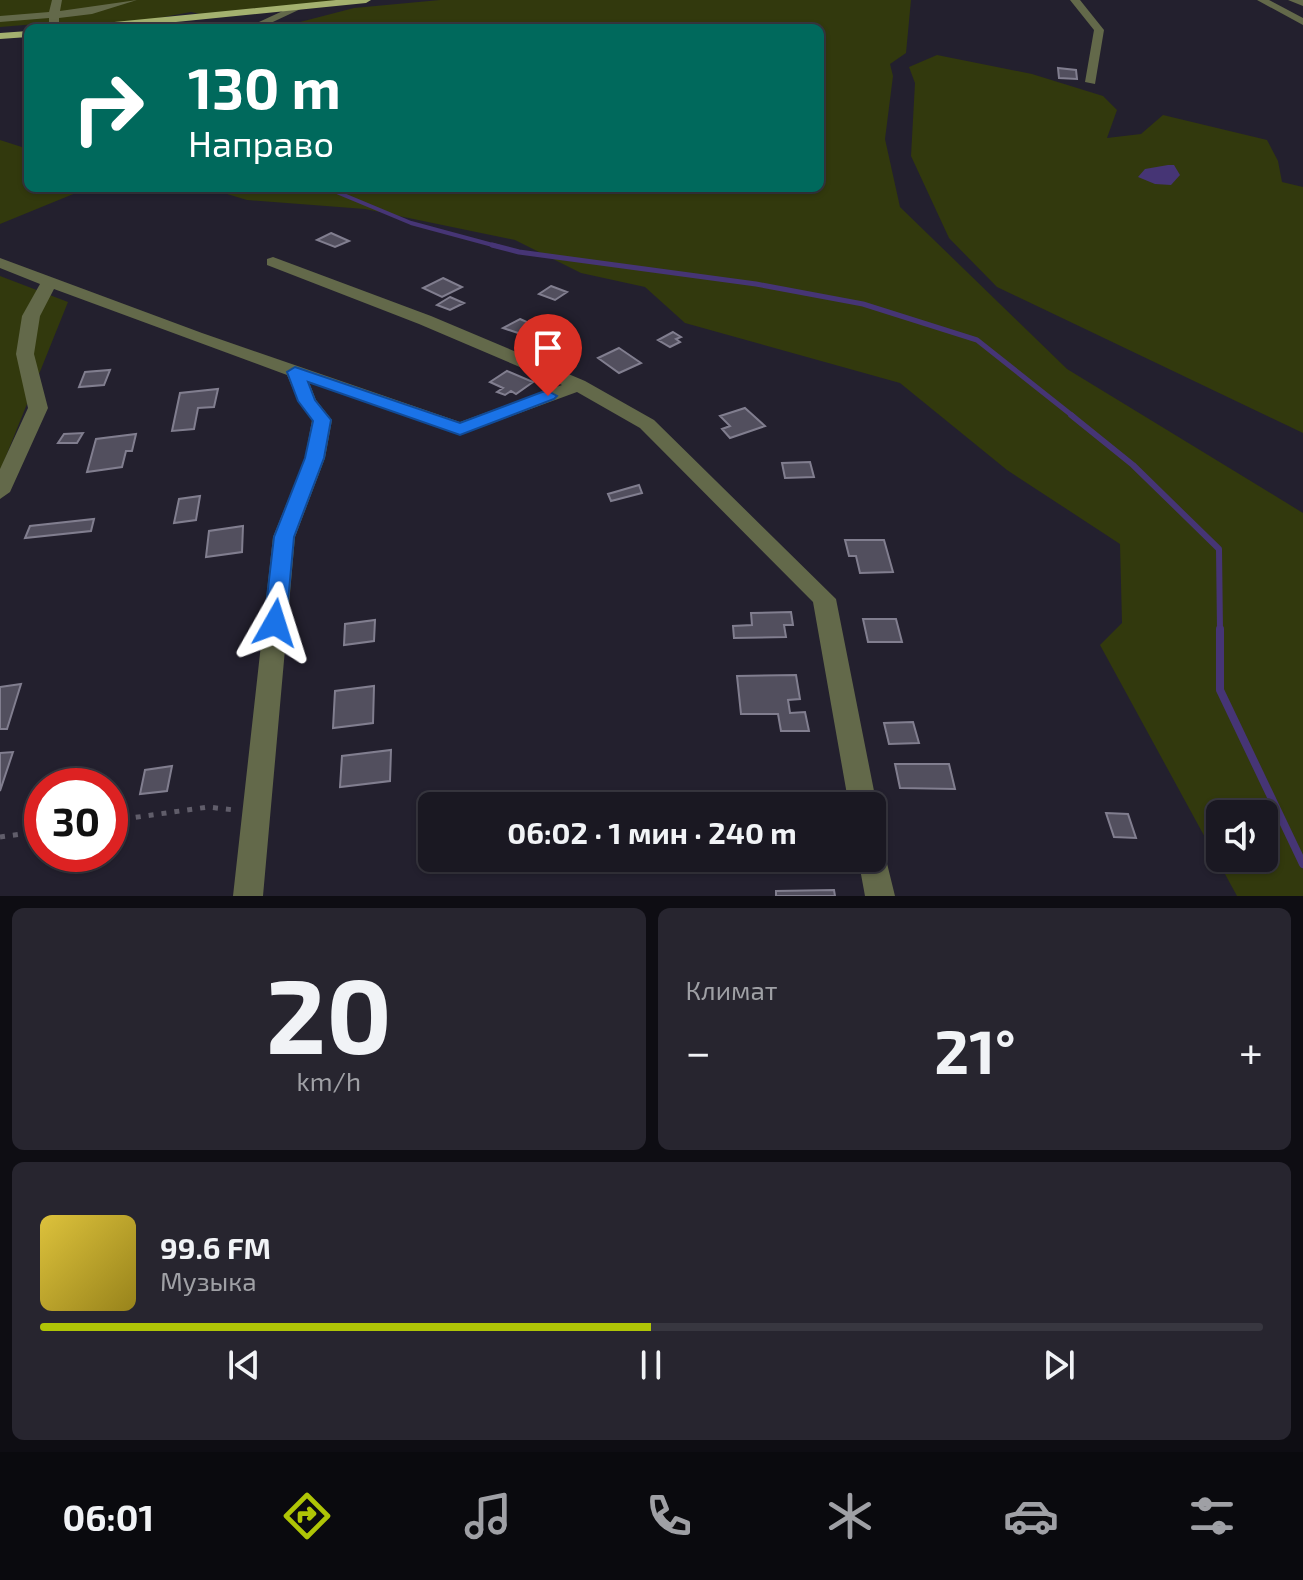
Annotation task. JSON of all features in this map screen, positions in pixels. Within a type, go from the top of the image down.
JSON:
[{"type":"main road","points":[[124,24],[366,0]]},
{"type":"main road","points":[[0,36],[24,34]]},
{"type":"street","points":[[54,24],[57,0]]},
{"type":"street","points":[[0,19],[92,11],[132,0]]},
{"type":"street","points":[[1075,0],[1099,30],[1091,82]]},
{"type":"street","points":[[1262,0],[1303,22]]},
{"type":"street","points":[[1293,0],[1303,3]]},
{"type":"street","points":[[260,24],[302,6]]},
{"type":"street","points":[[273,262],[425,320],[578,385],[647,424],[824,599],[860,792]]},
{"type":"street","points":[[0,263],[460,429],[578,385]]},
{"type":"street","points":[[0,492],[38,408],[25,354],[31,316],[49,282]]},
{"type":"street","points":[[248,896],[284,537],[315,458],[322,420],[307,401],[295,372]]},
{"type":"street","points":[[876,872],[880,896]]},
{"type":"path","points":[[128,818],[208,807],[233,809],[254,824]]},
{"type":"path","points":[[0,837],[24,834]]},
{"type":"green space","points":[[0,0],[343,0],[200,14],[191,12],[109,24],[61,22],[0,27]]},
{"type":"green space","points":[[440,0],[911,0],[906,53],[890,64],[893,76],[885,139],[900,207],[1067,369],[1303,513],[1303,896],[1237,896],[1224,872],[1278,872],[1278,800],[1206,800],[1206,839],[1100,645],[1122,623],[1120,544],[1007,470],[900,383],[685,323],[645,287],[581,273],[515,240],[365,209],[247,200],[220,192],[824,192],[824,24],[292,24],[354,8]]},
{"type":"green space","points":[[937,55],[1032,74],[1103,96],[1117,110],[1107,138],[1141,134],[1163,115],[1267,140],[1278,161],[1282,182],[1303,187],[1303,433],[997,287],[949,238],[911,156],[915,83],[909,67]]},
{"type":"green space","points":[[0,140],[24,148],[24,192],[78,192],[0,224]]},
{"type":"green space","points":[[0,276],[68,302],[0,471]]},
{"type":"shaded area","points":[[1174,165],[1180,175],[1171,185],[1155,184],[1138,177],[1145,169]]},
{"type":"building","points":[[1058,68],[1076,70],[1077,79],[1059,78]]},
{"type":"building","points":[[331,233],[349,241],[335,247],[317,240]]},
{"type":"building","points":[[443,278],[462,287],[442,297],[423,288]]},
{"type":"building","points":[[551,286],[567,292],[555,300],[539,294]]},
{"type":"building","points":[[450,297],[464,303],[450,310],[437,305]]},
{"type":"building","points":[[520,319],[531,324],[540,319],[552,325],[530,337],[503,328]]},
{"type":"building","points":[[673,332],[681,337],[676,339],[680,342],[670,347],[658,340]]},
{"type":"building","points":[[619,348],[641,363],[619,373],[598,358]]},
{"type":"building","points":[[110,370],[104,385],[79,387],[85,372]]},
{"type":"building","points":[[507,371],[533,382],[516,394],[511,391],[505,395],[497,392],[503,388],[490,382]]},
{"type":"building","points":[[218,389],[214,407],[198,408],[194,429],[172,431],[180,393]]},
{"type":"building","points":[[745,408],[765,426],[730,438],[722,429],[730,426],[720,416]]},
{"type":"building","points":[[83,433],[77,443],[58,443],[64,434]]},
{"type":"building","points":[[136,434],[132,451],[126,451],[122,467],[87,472],[96,439]]},
{"type":"building","points":[[810,462],[814,477],[785,478],[782,463]]},
{"type":"building","points":[[639,485],[642,493],[611,501],[608,494]]},
{"type":"building","points":[[200,496],[196,520],[174,523],[179,499]]},
{"type":"building","points":[[94,519],[91,531],[25,538],[30,526]]},
{"type":"building","points":[[243,526],[242,552],[206,557],[209,531]]},
{"type":"building","points":[[845,540],[884,540],[893,572],[860,573],[856,556],[849,556]]},
{"type":"building","points":[[791,612],[793,625],[784,625],[786,637],[734,638],[733,626],[752,625],[751,613]]},
{"type":"building","points":[[863,619],[896,619],[902,642],[868,642]]},
{"type":"building","points":[[375,620],[374,641],[344,645],[345,624]]},
{"type":"building","points":[[796,675],[800,699],[788,700],[790,713],[805,712],[809,731],[781,731],[778,714],[741,714],[737,676]]},
{"type":"building","points":[[21,684],[7,729],[0,729],[0,687]]},
{"type":"building","points":[[374,686],[373,723],[333,728],[335,691]]},
{"type":"building","points":[[913,722],[919,743],[889,744],[884,723]]},
{"type":"building","points":[[391,750],[390,781],[340,787],[342,756]]},
{"type":"building","points":[[13,752],[0,791],[0,753]]},
{"type":"building","points":[[895,764],[949,764],[955,789],[900,788]]},
{"type":"building","points":[[172,766],[167,791],[140,794],[145,770]]},
{"type":"building","points":[[1106,813],[1128,814],[1136,838],[1114,837]]},
{"type":"building","points":[[834,890],[835,896],[776,896],[776,891]]},
{"type":"waterway","points":[[337,192],[411,223],[500,247]]},
{"type":"waterway","points":[[492,245],[519,252],[756,284],[863,304],[977,340],[1074,417]]},
{"type":"waterway","points":[[1071,415],[1133,465],[1219,549],[1220,631]]},
{"type":"waterway","points":[[1220,631],[1220,690],[1303,864]]},
{"type":"route","points":[[275,623],[284,537],[315,458],[322,420],[307,401],[295,372],[460,429],[548,396]]}]
